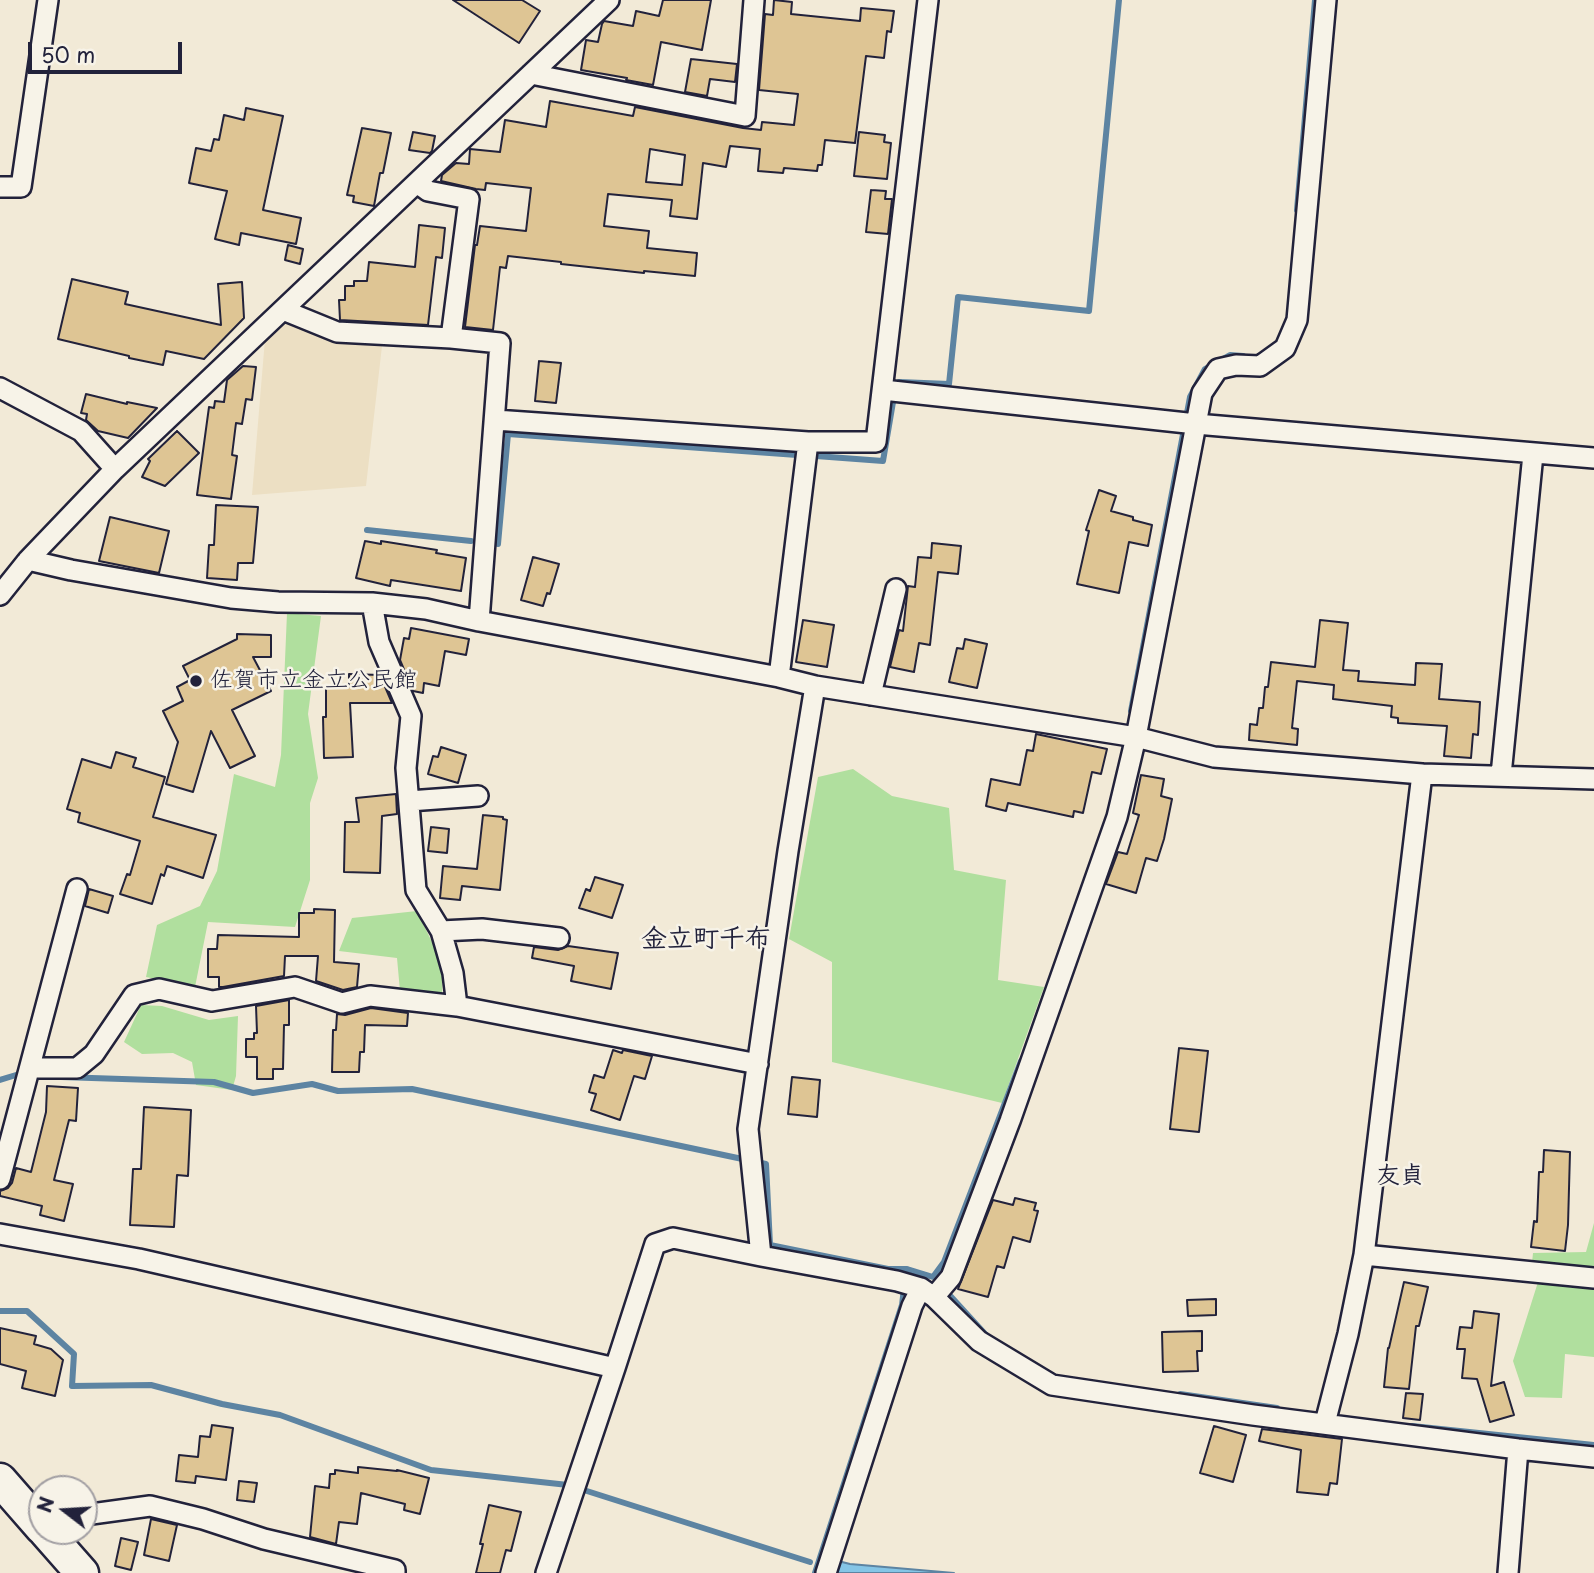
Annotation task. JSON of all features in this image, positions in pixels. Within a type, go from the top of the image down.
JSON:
[{"type":"main road","points":[[0,1480],[28,1511]]},
{"type":"main road","points":[[58,1545],[82,1573]]},
{"type":"street","points":[[0,187],[21,187],[48,0]]},
{"type":"street","points":[[0,595],[28,560],[115,469],[609,0]]},
{"type":"street","points":[[531,74],[745,116],[754,0]]},
{"type":"street","points":[[495,419],[808,442],[876,442],[928,0]]},
{"type":"street","points":[[826,1573],[912,1306],[927,1292],[951,1277],[1118,817],[1136,737],[1202,393],[1218,369],[1236,365],[1260,366],[1285,348],[1297,320],[1326,0]]},
{"type":"street","points":[[417,183],[428,191],[469,198],[451,338]]},
{"type":"street","points":[[283,310],[337,332],[500,343],[479,621]]},
{"type":"street","points":[[0,388],[81,431],[115,469]]},
{"type":"street","points":[[883,390],[1196,424],[1594,458]]},
{"type":"street","points":[[779,677],[808,442]]},
{"type":"street","points":[[1501,775],[1533,454]]},
{"type":"street","points":[[28,560],[231,598],[278,602],[372,603],[426,609],[816,686],[1136,737],[1214,757],[1422,774],[1594,779]]},
{"type":"street","points":[[871,695],[896,589]]},
{"type":"street","points":[[372,603],[380,642],[411,716],[406,768],[416,890],[441,931],[453,972],[457,1006]]},
{"type":"street","points":[[761,1256],[748,1129],[788,851],[816,686]]},
{"type":"street","points":[[1328,1416],[1364,1255],[1422,774]]},
{"type":"street","points":[[410,801],[478,796]]},
{"type":"street","points":[[0,1179],[77,889]]},
{"type":"street","points":[[441,931],[482,929],[559,938]]},
{"type":"street","points":[[28,1077],[77,1068],[94,1054],[134,995],[159,989],[212,1001],[295,987],[342,1003],[370,996],[457,1006],[758,1064]]},
{"type":"street","points":[[0,1234],[139,1259],[615,1368]]},
{"type":"street","points":[[546,1573],[655,1244],[673,1238],[897,1282],[927,1292],[979,1341],[1052,1385],[1253,1415],[1328,1416],[1518,1449],[1594,1457]]},
{"type":"street","points":[[1364,1255],[1594,1278]]},
{"type":"street","points":[[1508,1573],[1518,1449]]},
{"type":"street","points":[[98,1513],[150,1506],[204,1519],[264,1539],[395,1570],[395,1573]]},
{"type":"shaded area","points":[[285,323],[336,343],[382,346],[366,486],[252,495],[265,339]]},
{"type":"green space","points":[[287,613],[321,616],[308,714],[318,778],[310,803],[310,880],[295,927],[208,922],[195,987],[146,977],[157,925],[200,906],[217,871],[234,774],[275,787],[281,755]]},
{"type":"green space","points":[[853,769],[892,796],[949,808],[954,870],[1006,880],[998,980],[1044,987],[1002,1103],[832,1062],[832,962],[789,939],[818,777]]},
{"type":"green space","points":[[417,911],[443,965],[442,995],[400,991],[397,958],[339,951],[352,918]]},
{"type":"green space","points":[[141,1005],[162,1006],[209,1020],[238,1016],[236,1076],[232,1090],[196,1085],[192,1062],[173,1053],[142,1054],[124,1042]]},
{"type":"green space","points":[[1594,1223],[1594,1270],[1532,1263],[1533,1253],[1586,1252]]},
{"type":"green space","points":[[1538,1282],[1594,1287],[1594,1357],[1565,1354],[1562,1398],[1525,1397],[1513,1361]]},
{"type":"water","points":[[838,1561],[850,1564],[954,1573],[834,1573]]},
{"type":"building","points":[[453,0],[522,0],[540,11],[519,43]]},
{"type":"building","points":[[663,0],[711,0],[702,50],[661,42],[653,85],[581,70],[586,40],[598,42],[604,21],[633,26],[636,11],[659,16]]},
{"type":"building","points":[[774,0],[792,2],[791,14],[860,21],[861,8],[894,11],[891,32],[887,31],[884,58],[866,56],[855,143],[825,140],[822,165],[818,165],[817,171],[784,168],[783,173],[758,171],[760,149],[730,146],[726,167],[703,163],[697,219],[670,216],[672,200],[608,194],[604,226],[649,231],[647,248],[697,253],[695,276],[644,273],[508,256],[506,268],[500,267],[493,330],[465,327],[475,245],[480,226],[526,231],[531,188],[486,183],[485,190],[476,189],[441,181],[442,175],[456,163],[469,164],[470,149],[500,152],[505,120],[546,127],[550,101],[633,116],[635,107],[761,130],[762,122],[794,125],[798,94],[759,90],[765,14],[773,15]],"holes":[[[650,149],[685,155],[682,185],[646,182]]]},
{"type":"building","points":[[691,59],[737,64],[735,82],[710,79],[707,96],[685,92]]},
{"type":"building","points":[[246,108],[283,116],[263,210],[301,218],[296,244],[241,233],[239,245],[215,239],[227,191],[189,183],[196,148],[211,151],[214,139],[219,140],[224,115],[244,120]]},
{"type":"building","points":[[362,128],[391,133],[374,206],[353,202],[354,196],[347,195]]},
{"type":"building","points":[[413,132],[435,136],[430,153],[409,150]]},
{"type":"building","points":[[859,132],[885,135],[884,142],[891,143],[887,179],[854,176]]},
{"type":"building","points":[[871,190],[886,191],[885,199],[892,199],[888,234],[866,232]]},
{"type":"building","points":[[419,225],[445,228],[442,258],[436,257],[428,325],[340,320],[339,300],[345,300],[345,286],[354,286],[354,281],[367,281],[369,262],[415,267]]},
{"type":"building","points":[[288,245],[303,249],[300,264],[285,260]]},
{"type":"building","points":[[72,279],[128,292],[125,304],[221,325],[218,284],[242,282],[244,318],[204,359],[166,351],[163,365],[129,358],[58,339]]},
{"type":"building","points":[[539,361],[561,363],[556,403],[535,401]]},
{"type":"building","points":[[243,366],[256,367],[252,400],[246,399],[242,424],[236,423],[232,455],[237,456],[231,499],[197,495],[209,407],[214,408],[215,401],[224,402],[227,380]]},
{"type":"building","points":[[86,394],[157,408],[128,438],[98,431],[86,420],[87,414],[81,413]]},
{"type":"building","points":[[177,431],[199,453],[165,486],[142,477],[150,461],[148,459]]},
{"type":"building","points":[[1099,490],[1116,496],[1111,511],[1152,525],[1148,546],[1129,542],[1119,593],[1077,584],[1089,531],[1086,530]]},
{"type":"building","points":[[216,505],[258,507],[253,563],[238,563],[237,580],[207,578],[209,545],[214,545]]},
{"type":"building","points":[[110,517],[169,531],[159,573],[99,561]]},
{"type":"building","points":[[365,541],[437,550],[436,553],[466,558],[461,591],[391,580],[390,586],[356,578]]},
{"type":"building","points":[[932,543],[961,546],[958,574],[938,572],[930,645],[919,643],[914,672],[890,667],[899,630],[903,631],[908,586],[915,587],[918,557],[931,558]]},
{"type":"building","points":[[533,557],[559,564],[550,594],[547,593],[543,606],[521,600]]},
{"type":"building","points":[[803,620],[834,625],[827,667],[796,662]]},
{"type":"building","points":[[1320,620],[1348,623],[1343,670],[1359,671],[1358,681],[1415,685],[1416,663],[1442,664],[1439,699],[1480,702],[1478,735],[1473,734],[1471,758],[1444,756],[1447,726],[1398,723],[1398,718],[1391,717],[1392,706],[1333,699],[1334,685],[1297,681],[1292,728],[1298,729],[1297,745],[1249,740],[1250,724],[1257,725],[1259,708],[1263,708],[1271,662],[1315,667]]},
{"type":"building","points":[[411,628],[469,639],[466,655],[445,651],[439,686],[424,683],[423,693],[413,691],[400,660],[404,638],[409,639]]},
{"type":"building","points":[[237,634],[271,635],[271,657],[253,657],[271,691],[232,710],[255,756],[230,768],[211,731],[193,792],[166,784],[178,742],[163,711],[183,701],[177,687],[190,680],[183,666],[237,639]]},
{"type":"building","points":[[965,639],[987,644],[977,688],[949,682],[957,648],[963,649]]},
{"type":"building","points":[[349,674],[380,675],[392,703],[350,703],[353,757],[324,758],[323,717],[326,717],[326,686],[349,687]]},
{"type":"building","points":[[1036,734],[1107,749],[1101,774],[1092,772],[1083,813],[1074,811],[1073,817],[1008,803],[1006,811],[986,806],[991,779],[1020,785],[1027,750],[1033,751]]},
{"type":"building","points":[[441,747],[466,755],[458,783],[428,774],[433,756],[438,757]]},
{"type":"building","points":[[116,752],[136,758],[133,767],[165,777],[153,817],[216,835],[203,878],[167,866],[164,876],[161,874],[152,904],[120,894],[127,874],[130,875],[140,841],[78,822],[80,813],[67,809],[82,759],[111,768]]},
{"type":"building","points":[[1141,775],[1164,779],[1161,796],[1172,799],[1157,861],[1146,858],[1136,893],[1106,884],[1118,852],[1127,854],[1139,815],[1133,813]]},
{"type":"building","points":[[396,794],[397,814],[382,816],[380,873],[344,872],[345,822],[359,822],[356,798]]},
{"type":"building","points":[[483,815],[503,817],[507,820],[500,890],[462,886],[460,900],[440,898],[443,866],[477,869]]},
{"type":"building","points":[[431,827],[449,829],[447,853],[428,851]]},
{"type":"building","points":[[595,877],[623,885],[612,918],[579,908],[586,889],[590,891]]},
{"type":"building","points":[[89,889],[113,896],[108,913],[85,906]]},
{"type":"building","points":[[314,909],[335,910],[334,962],[359,964],[357,987],[343,990],[316,981],[318,956],[285,956],[284,976],[223,987],[219,987],[219,977],[208,977],[208,949],[217,949],[218,935],[299,937],[299,913],[314,913]]},
{"type":"building","points":[[568,946],[618,953],[611,989],[571,981],[574,966],[532,958],[534,947],[558,950]]},
{"type":"building","points":[[289,1000],[289,1025],[284,1025],[283,1069],[273,1069],[273,1079],[257,1079],[257,1057],[246,1057],[246,1039],[254,1039],[254,1033],[257,1033],[256,1006]]},
{"type":"building","points":[[371,1008],[408,1013],[407,1026],[365,1025],[364,1052],[360,1052],[359,1072],[332,1072],[333,1030],[336,1030],[337,1014],[345,1015]]},
{"type":"building","points":[[1179,1048],[1208,1051],[1199,1132],[1170,1129]]},
{"type":"building","points":[[613,1050],[652,1056],[645,1079],[634,1076],[620,1120],[591,1110],[596,1094],[589,1092],[594,1075],[604,1078]]},
{"type":"building","points":[[792,1077],[820,1080],[817,1117],[788,1114]]},
{"type":"building","points":[[47,1086],[78,1088],[76,1121],[69,1120],[54,1180],[73,1184],[64,1221],[40,1215],[42,1206],[0,1196],[0,1191],[12,1183],[16,1168],[31,1172],[46,1112]]},
{"type":"building","points":[[144,1107],[191,1110],[188,1176],[177,1175],[174,1227],[130,1225],[133,1169],[141,1169]]},
{"type":"building","points":[[1544,1150],[1570,1152],[1565,1251],[1531,1247],[1534,1221],[1537,1222],[1539,1172],[1543,1172]]},
{"type":"building","points":[[1015,1198],[1036,1203],[1034,1210],[1038,1211],[1030,1242],[1013,1237],[1004,1268],[997,1266],[988,1297],[958,1289],[993,1200],[1013,1205]]},
{"type":"building","points":[[1404,1282],[1428,1287],[1419,1326],[1416,1326],[1409,1389],[1384,1387],[1388,1348]]},
{"type":"building","points":[[1216,1299],[1216,1315],[1188,1316],[1187,1300]]},
{"type":"building","points":[[1474,1311],[1499,1314],[1491,1386],[1504,1382],[1514,1415],[1490,1422],[1477,1379],[1462,1378],[1465,1349],[1457,1349],[1460,1327],[1472,1328]]},
{"type":"building","points":[[0,1328],[36,1336],[34,1344],[51,1349],[63,1360],[55,1396],[22,1388],[26,1371],[0,1364]]},
{"type":"building","points":[[1202,1331],[1202,1351],[1197,1351],[1198,1371],[1163,1372],[1162,1332]]},
{"type":"building","points":[[1406,1393],[1423,1394],[1420,1420],[1403,1418]]},
{"type":"building","points":[[212,1425],[233,1428],[226,1480],[196,1476],[195,1483],[176,1481],[179,1455],[198,1457],[200,1436],[210,1437]]},
{"type":"building","points":[[1214,1426],[1246,1435],[1233,1482],[1200,1473]]},
{"type":"building","points":[[1262,1429],[1342,1439],[1337,1484],[1330,1483],[1328,1495],[1297,1492],[1301,1450],[1259,1441]]},
{"type":"building","points":[[358,1467],[397,1470],[429,1478],[420,1514],[404,1510],[405,1504],[361,1493],[357,1524],[339,1522],[336,1544],[310,1537],[315,1486],[329,1488],[330,1474],[335,1474],[335,1470],[358,1473]]},
{"type":"building","points":[[239,1481],[257,1483],[254,1502],[237,1500]]},
{"type":"building","points":[[489,1505],[521,1512],[511,1551],[506,1550],[500,1573],[476,1573],[483,1544],[480,1544]]},
{"type":"building","points":[[151,1519],[177,1525],[169,1561],[144,1555]]},
{"type":"building","points":[[121,1538],[138,1542],[131,1570],[115,1566]]},
{"type":"waterway","points":[[899,382],[949,384],[958,297],[1089,311],[1119,0]]},
{"type":"waterway","points":[[1297,210],[1315,0]]},
{"type":"waterway","points":[[1131,711],[1190,397],[1205,369],[1230,355],[1243,356]]},
{"type":"waterway","points":[[816,456],[883,461],[893,402]]},
{"type":"waterway","points":[[498,544],[508,434],[797,455]]},
{"type":"waterway","points":[[367,530],[471,541]]},
{"type":"waterway","points":[[907,1270],[933,1277],[944,1262],[1021,1061]]},
{"type":"waterway","points":[[0,1080],[25,1075]]},
{"type":"waterway","points":[[61,1077],[214,1082],[253,1093],[312,1084],[338,1091],[412,1089],[766,1164],[770,1245],[888,1269],[907,1269]]},
{"type":"waterway","points":[[815,1573],[902,1305],[904,1288]]},
{"type":"waterway","points":[[944,1289],[986,1335]]},
{"type":"waterway","points":[[0,1311],[27,1311],[74,1354],[72,1386],[151,1385],[222,1404],[280,1415],[431,1470],[568,1485],[810,1562]]},
{"type":"waterway","points":[[1180,1394],[1277,1408]]},
{"type":"waterway","points":[[1412,1426],[1594,1445]]},
{"type":"place","name":"佐賀市立金立公民館","points":[[196,681]]},
{"type":"district","name":"金立町千布","points":[[706,940]]},
{"type":"district","name":"友貞","points":[[1400,1176]]}]
